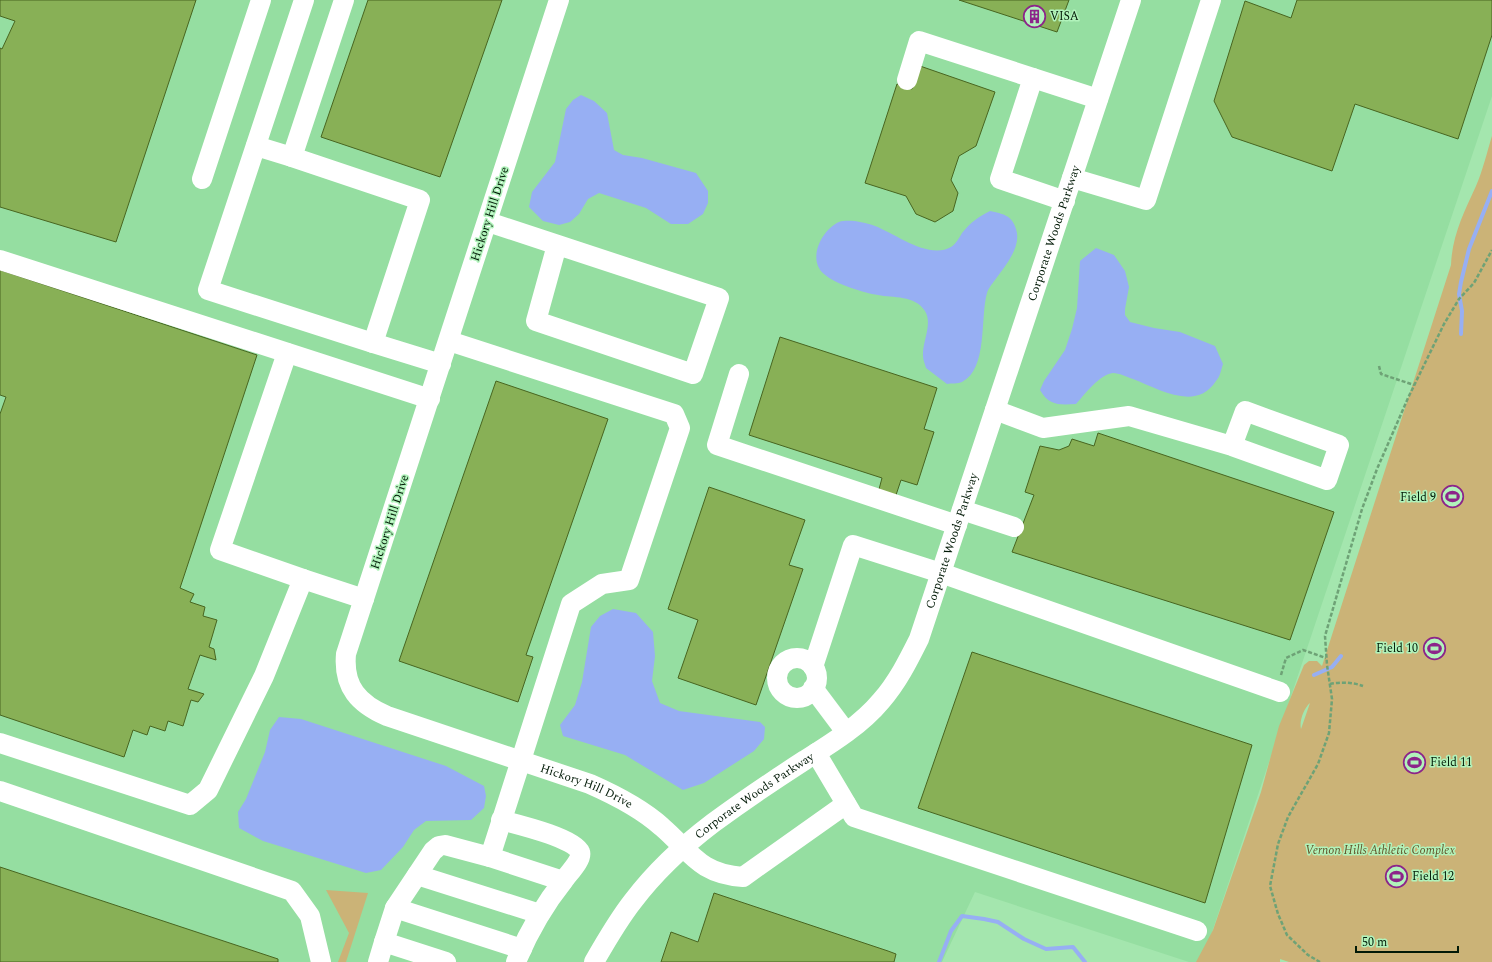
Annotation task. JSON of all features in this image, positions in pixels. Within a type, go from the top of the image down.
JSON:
[{"type":"street","points":[[202,179],[261,0]]},
{"type":"street","points":[[304,0],[208,290],[373,344],[441,364]]},
{"type":"street","points":[[292,157],[344,0]]},
{"type":"street","name":"Hickory Hill Drive","points":[[559,0],[488,222],[346,654],[345,664],[348,680],[351,688],[372,710],[590,784],[612,794],[645,814],[661,826],[703,866],[727,876],[743,878],[846,804]]},
{"type":"street","name":"Corporate Woods Parkway","points":[[594,962],[613,929],[634,900],[683,848],[712,824],[766,785],[816,753],[865,717],[891,690],[904,668],[919,639],[1131,0]]},
{"type":"street","points":[[1072,178],[1146,200],[1211,0]]},
{"type":"street","points":[[906,80],[919,41],[1098,99]]},
{"type":"street","points":[[1033,78],[1000,179],[1064,201]]},
{"type":"street","points":[[256,146],[420,200],[373,344]]},
{"type":"street","points":[[488,222],[719,298],[693,374],[536,321],[557,245]]},
{"type":"street","points":[[0,260],[430,399]]},
{"type":"street","points":[[449,341],[674,414],[680,428],[629,580],[602,584],[571,604],[490,857]]},
{"type":"street","points":[[287,353],[220,550],[364,599]]},
{"type":"street","points":[[739,374],[717,445],[959,517],[1014,527]]},
{"type":"street","points":[[995,410],[1043,428],[1129,416],[1232,446],[1327,480],[1339,445],[1245,411],[1232,446]]},
{"type":"street","points":[[813,667],[853,545],[941,573],[1276,690]]},
{"type":"street","points":[[0,743],[190,805],[208,790],[264,676],[303,579]]},
{"type":"street","points":[[790,659],[803,659],[809,662],[813,667],[816,678],[814,688],[803,696],[796,698],[790,696],[784,693],[777,681],[777,674],[784,663],[790,659]]},
{"type":"street","points":[[814,688],[846,732]]},
{"type":"street","points":[[816,753],[854,817],[1197,931]]},
{"type":"street","points":[[0,791],[292,891],[310,916],[321,962]]},
{"type":"street","points":[[395,908],[519,955],[540,914],[578,862],[580,851],[574,845],[555,836],[501,820]]},
{"type":"street","points":[[378,962],[395,908],[433,851],[439,846],[444,845],[490,857],[563,881]]},
{"type":"street","points":[[417,875],[540,914]]},
{"type":"street","points":[[384,942],[446,962]]},
{"type":"path","points":[[1320,962],[1308,955],[1287,935],[1278,914],[1270,886],[1278,844],[1288,817],[1318,764],[1329,733],[1332,699],[1326,659],[1325,636],[1362,509],[1377,469],[1414,385],[1453,310],[1459,300],[1474,283],[1492,250]]},
{"type":"path","points":[[1379,366],[1381,374],[1414,385]]},
{"type":"path","points":[[1276,690],[1286,658],[1304,650],[1326,659]]},
{"type":"path","points":[[1329,683],[1356,683],[1362,686]]},
{"type":"shaded area","points":[[0,0],[1492,0],[1492,96],[1202,962],[1189,962],[975,892],[942,962],[0,962]]},
{"type":"green space","name":"Vernon Hills Athletic Complex","points":[[1492,136],[1492,962],[1289,962],[1280,959],[1280,962],[1196,962],[1213,930],[1261,792],[1279,726],[1304,665],[1309,661],[1317,661],[1322,666],[1451,265],[1456,234],[1483,167]],"holes":[[[1310,703],[1301,729],[1302,715]]]},
{"type":"green space","points":[[326,890],[368,893],[346,962],[338,962],[349,933]]},
{"type":"water","points":[[581,95],[594,101],[607,113],[614,150],[623,155],[642,158],[696,173],[708,191],[708,203],[703,214],[688,224],[671,224],[646,208],[599,193],[588,199],[579,214],[570,222],[559,225],[543,221],[529,207],[532,192],[555,162],[566,109],[573,100]]},
{"type":"water","points":[[990,211],[1003,214],[1012,221],[1016,229],[1017,243],[1012,256],[990,286],[985,303],[982,342],[976,366],[970,375],[960,383],[947,384],[926,368],[923,359],[923,351],[928,322],[925,311],[921,306],[916,302],[903,298],[872,294],[842,285],[829,278],[819,268],[817,261],[818,246],[822,238],[832,226],[839,222],[853,221],[870,224],[923,248],[942,250],[953,246],[962,233],[972,223]]},
{"type":"water","points":[[1096,248],[1114,255],[1125,271],[1129,287],[1125,315],[1130,322],[1180,332],[1215,346],[1223,364],[1218,378],[1208,390],[1198,395],[1188,397],[1165,392],[1123,375],[1113,373],[1108,374],[1098,381],[1076,404],[1060,404],[1051,402],[1043,395],[1040,390],[1044,381],[1065,350],[1072,329],[1077,308],[1080,261]]},
{"type":"water","points":[[613,609],[636,613],[653,632],[655,656],[652,681],[660,703],[679,711],[760,722],[765,727],[764,739],[754,751],[704,783],[683,790],[625,755],[563,736],[560,725],[575,705],[582,682],[591,627],[600,616]]},
{"type":"water","points":[[279,717],[301,719],[446,766],[484,786],[486,796],[484,808],[471,820],[426,821],[414,830],[403,847],[381,870],[366,873],[263,841],[239,828],[238,812],[246,799],[265,752],[270,730]]},
{"type":"building","points":[[0,0],[196,0],[116,242],[0,207],[0,48],[2,49],[15,21],[0,16]]},
{"type":"building","points":[[368,0],[502,0],[440,177],[321,137]]},
{"type":"building","name":"VISA","points":[[959,0],[1069,0],[1057,32]]},
{"type":"building","points":[[1297,0],[1492,0],[1492,35],[1458,139],[1355,104],[1332,171],[1232,137],[1214,101],[1245,1],[1291,18]]},
{"type":"building","points":[[920,66],[995,92],[976,146],[959,156],[951,180],[958,193],[953,211],[935,222],[916,214],[906,196],[865,183],[897,84],[912,89]]},
{"type":"building","points":[[0,270],[257,355],[180,588],[194,594],[190,602],[205,607],[203,616],[217,620],[209,647],[214,649],[216,660],[200,655],[188,689],[204,694],[198,702],[191,700],[183,726],[168,721],[165,731],[150,726],[147,735],[133,730],[124,757],[0,715],[0,414],[6,397],[0,395]]},
{"type":"building","points":[[780,337],[937,388],[924,429],[934,432],[917,485],[901,480],[895,498],[878,493],[882,478],[749,435]]},
{"type":"building","points":[[496,381],[608,419],[526,655],[533,657],[518,702],[399,661]]},
{"type":"building","points":[[1098,433],[1334,512],[1290,640],[1012,552],[1034,495],[1025,492],[1040,446],[1059,450],[1069,446],[1072,439],[1094,446]]},
{"type":"building","points":[[709,487],[805,520],[789,565],[803,569],[756,705],[678,678],[698,620],[668,609]]},
{"type":"building","points":[[972,652],[1252,745],[1205,903],[918,808]]},
{"type":"building","points":[[0,867],[278,959],[278,962],[0,962]]},
{"type":"building","points":[[714,893],[896,954],[894,962],[661,962],[671,932],[698,942]]},
{"type":"waterway","points":[[1461,334],[1462,311],[1459,294],[1461,282],[1469,249],[1492,191]]},
{"type":"waterway","points":[[1314,675],[1332,667],[1341,656]]},
{"type":"waterway","points":[[939,962],[951,931],[962,916],[998,922],[1024,939],[1046,949],[1073,947],[1085,962]]},
{"type":"place","name":"VISA","points":[[1035,16]]},
{"type":"place","name":"Field 9","points":[[1452,497]]},
{"type":"place","name":"Field 10","points":[[1434,648]]},
{"type":"place","name":"Field 11","points":[[1415,762]]},
{"type":"place","name":"Field 12","points":[[1396,876]]}]
